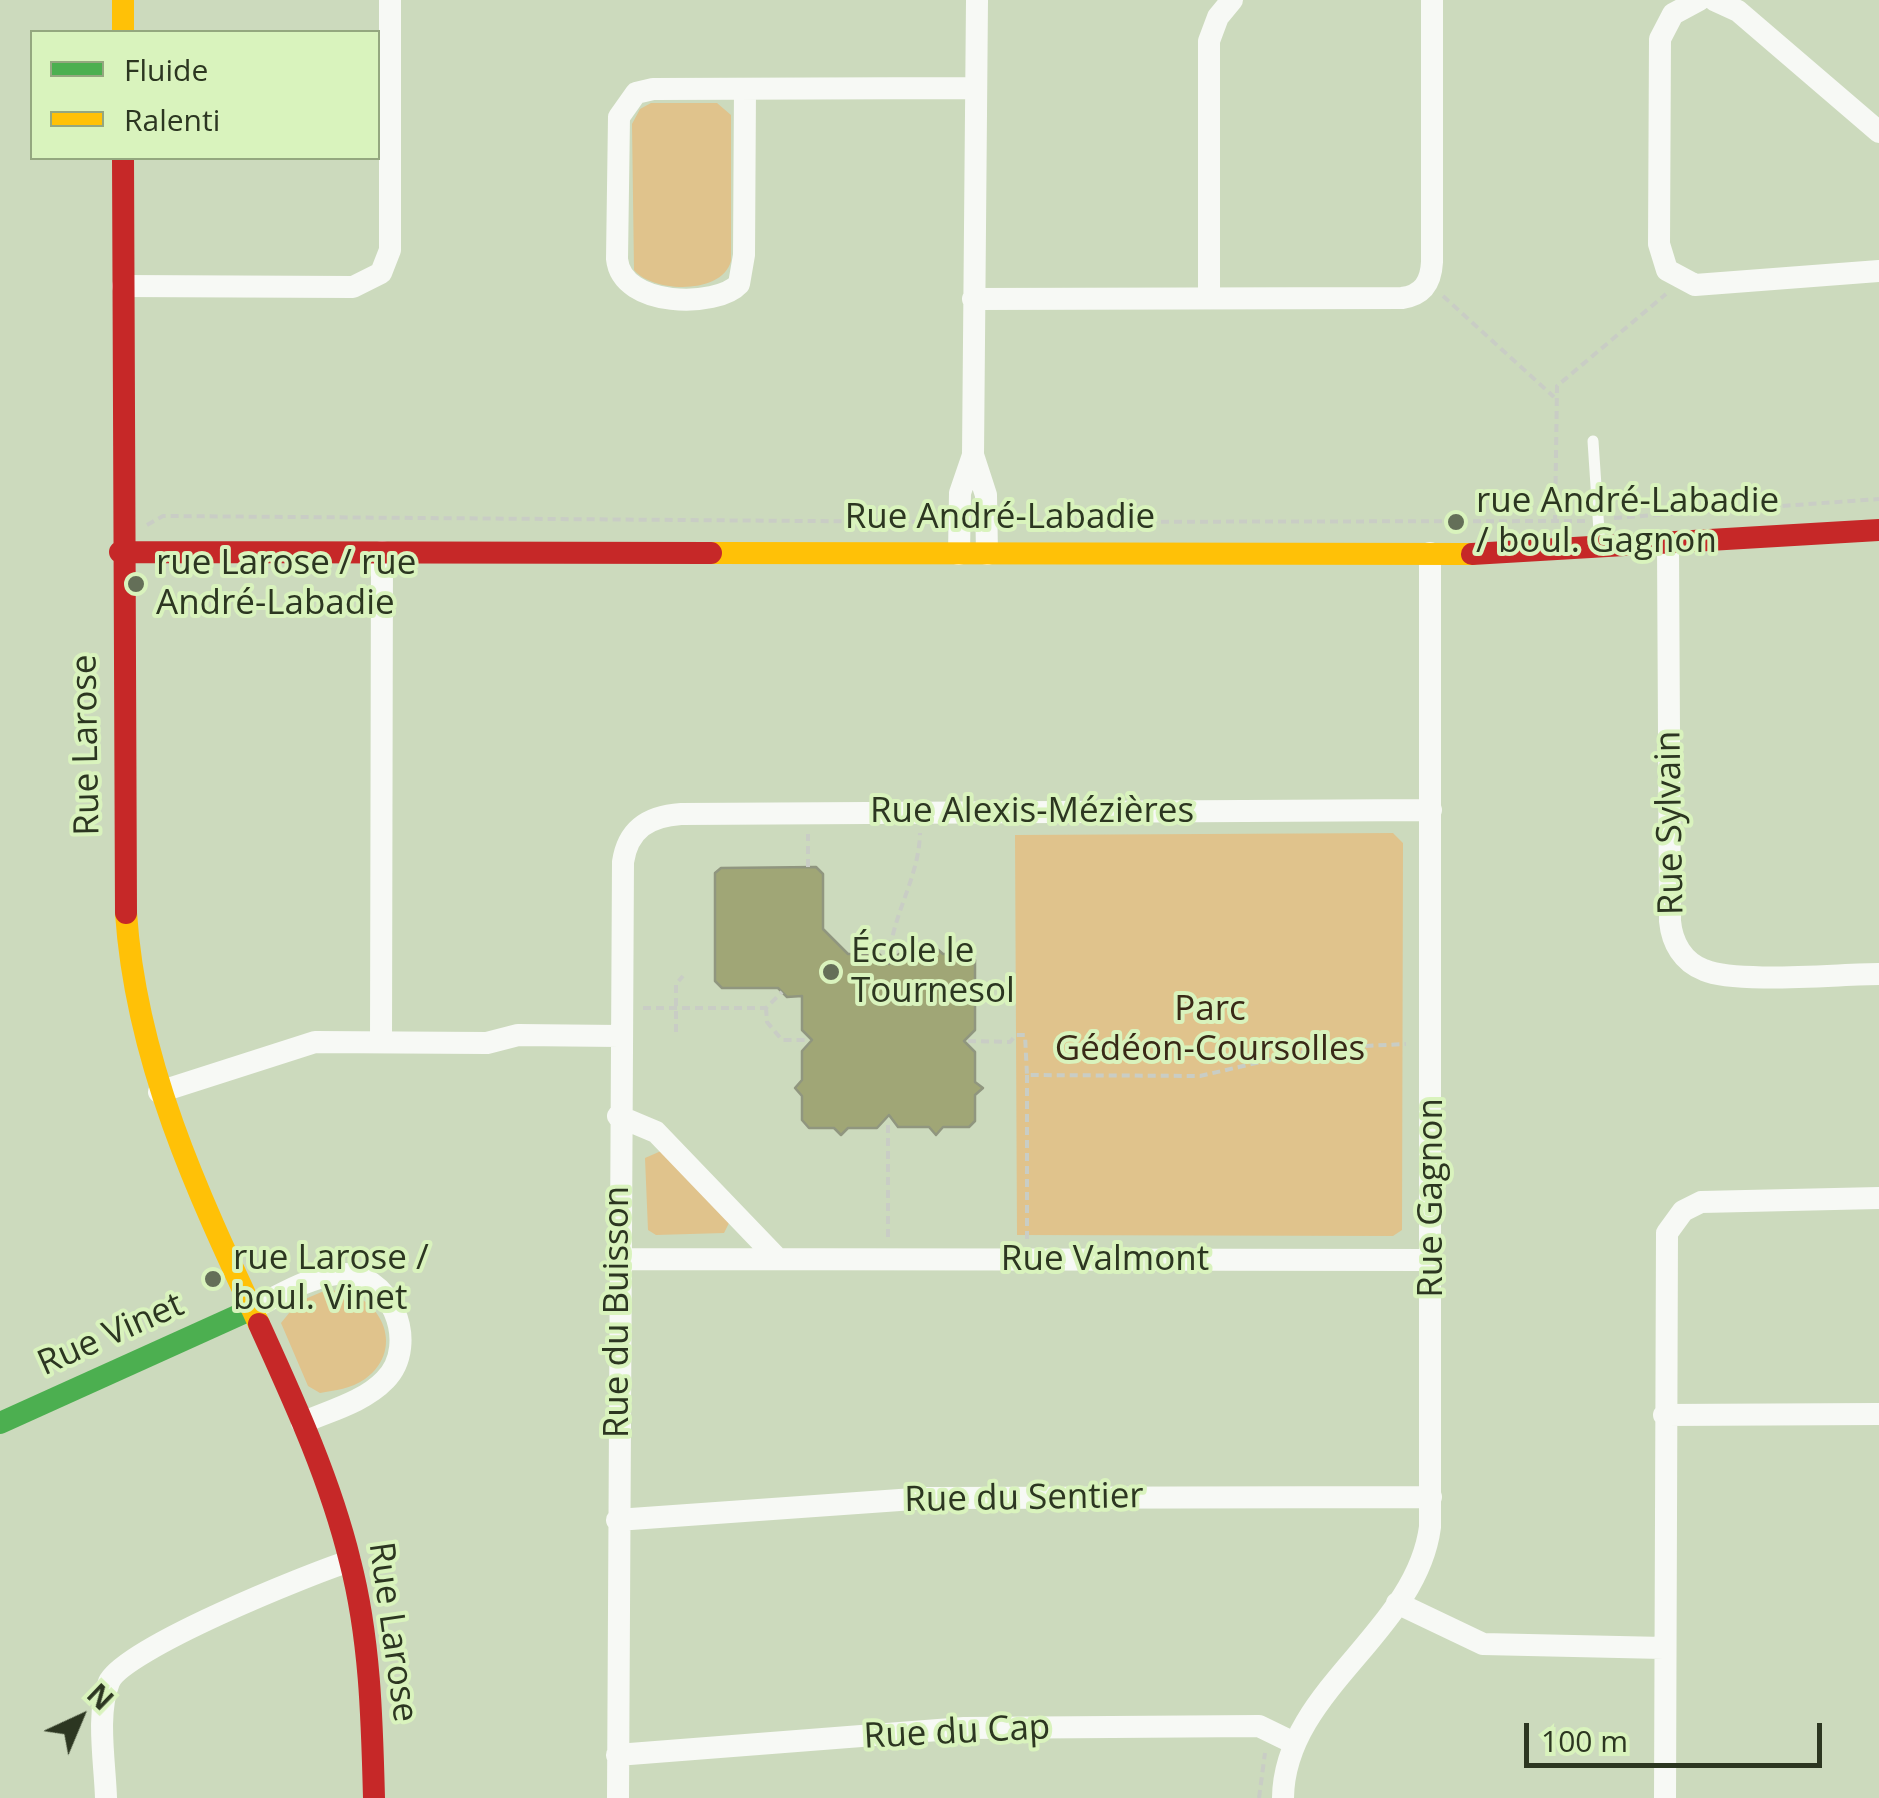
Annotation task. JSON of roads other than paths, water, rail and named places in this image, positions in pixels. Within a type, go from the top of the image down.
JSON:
[{"type":"street","points":[[123,0],[123,30]]},
{"type":"street","points":[[123,286],[352,287],[381,274],[390,250],[390,0]]},
{"type":"street","points":[[978,0],[973,88],[973,455],[986,496],[987,554]]},
{"type":"street","points":[[1209,297],[1210,41],[1218,17],[1232,0]]},
{"type":"street","points":[[973,300],[1402,298],[1427,285],[1432,262],[1432,0]]},
{"type":"street","points":[[1699,0],[1673,14],[1660,39],[1659,246],[1667,270],[1695,285],[1879,271]]},
{"type":"street","points":[[1714,0],[1738,11],[1879,132]]},
{"type":"street","points":[[745,90],[744,255],[739,284],[720,297],[654,296],[635,291],[621,278],[617,265],[618,122],[623,106],[647,89],[973,88]]},
{"type":"street","name":"Rue Larose","points":[[124,160],[120,552],[126,908],[138,1003],[159,1092],[184,1160],[302,1423],[350,1561],[368,1658],[374,1798]]},
{"type":"street","points":[[959,554],[960,493],[973,455]]},
{"type":"street","name":"Rue André-Labadie","points":[[120,552],[1430,554],[1600,550],[1879,530]]},
{"type":"street","name":"Rue Sylvain","points":[[1668,546],[1670,921],[1675,943],[1689,962],[1717,974],[1879,974]]},
{"type":"street","points":[[381,1042],[382,552]]},
{"type":"street","name":"Rue Gagnon","points":[[1283,1798],[1294,1744],[1397,1604],[1423,1558],[1432,1497],[1430,554]]},
{"type":"street","name":"Rue Alexis-Mézières","points":[[637,829],[663,816],[710,814],[1432,810]]},
{"type":"street","name":"Rue du Buisson","points":[[618,1798],[618,1116],[623,862],[637,829]]},
{"type":"street","points":[[159,1092],[292,1046],[487,1043],[518,1035],[620,1036]]},
{"type":"street","points":[[618,1116],[656,1132],[778,1259]]},
{"type":"street","points":[[1665,1798],[1665,1247],[1678,1216],[1695,1204],[1721,1199],[1879,1198]]},
{"type":"street","name":"Rue Valmont","points":[[618,1260],[1432,1260]]},
{"type":"street","points":[[250,1310],[324,1277],[349,1274],[381,1291],[397,1317],[400,1353],[386,1380],[360,1397],[302,1423]]},
{"type":"street","name":"Rue Vinet","points":[[0,1423],[250,1310]]},
{"type":"street","points":[[1664,1415],[1879,1414]]},
{"type":"street","name":"Rue du Sentier","points":[[617,1520],[928,1498],[1432,1497]]},
{"type":"street","points":[[106,1798],[106,1695],[123,1663],[312,1574],[350,1561]]},
{"type":"street","points":[[1397,1604],[1483,1644],[1664,1648]]},
{"type":"street","name":"Rue du Cap","points":[[617,1755],[964,1728],[1259,1726],[1294,1744]]},
{"type":"lane","points":[[1593,440],[1600,550]]},
{"type":"place","name":"rue André-Labadie / boul. Gagnon","points":[[1456,522]]},
{"type":"place","name":"rue Larose / rue André-Labadie","points":[[136,584]]},
{"type":"place","name":"École le Tournesol","points":[[831,972]]},
{"type":"place","name":"rue Larose / boul. Vinet","points":[[213,1279]]},
{"type":"park label","name":"Parc Gédéon-Coursolles","points":[[1210,1030]]}]
